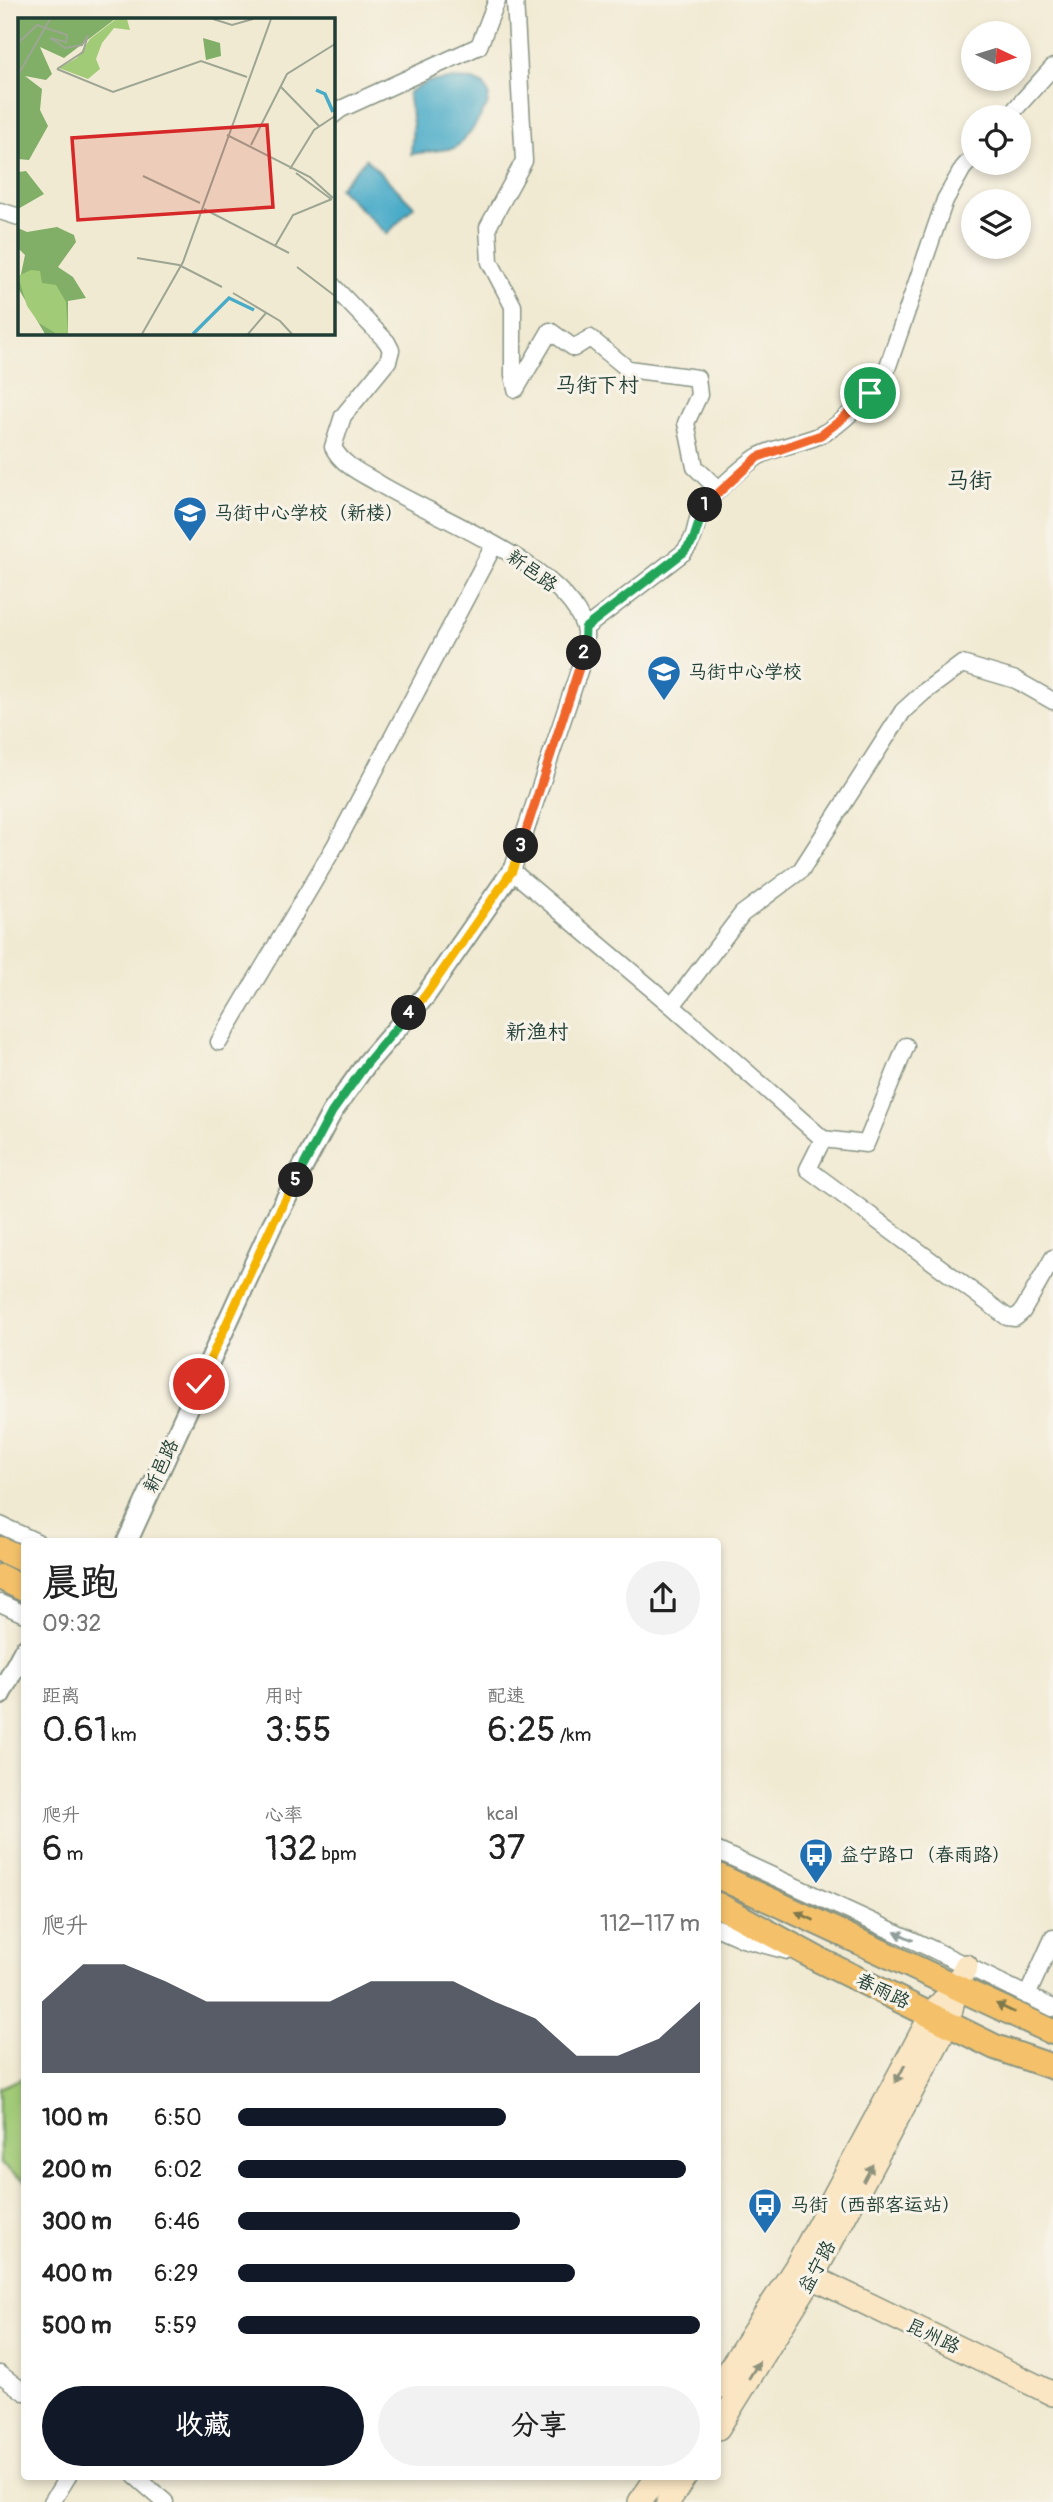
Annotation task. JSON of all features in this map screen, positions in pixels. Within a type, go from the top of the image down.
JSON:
[{"type":"main road","points":[[0,1549],[21,1559]]},
{"type":"main road","points":[[0,1577],[21,1587]]},
{"type":"main road","name":"春雨路","points":[[721,1877],[961,1976],[1053,2032]]},
{"type":"main road","name":"春雨路","points":[[721,1907],[818,1959],[995,2047],[1053,2067]]},
{"type":"main road","name":"益宁路","points":[[721,2423],[812,2277],[961,1976]]},
{"type":"main road","name":"益宁路","points":[[721,2382],[796,2267],[940,2019]]},
{"type":"main road","name":"昆州路","points":[[812,2277],[1053,2395]]},
{"type":"main road","points":[[640,2502],[655,2480]]},
{"type":"main road","points":[[668,2502],[682,2480]]},
{"type":"street","points":[[334,114],[479,46],[497,0]]},
{"type":"street","points":[[515,0],[524,161],[488,227],[490,262],[513,306],[513,375],[516,389],[550,331],[574,348],[590,338],[628,369],[697,378],[699,395],[686,423],[695,467],[719,490]]},
{"type":"street","points":[[1019,105],[1053,67]]},
{"type":"street","points":[[585,628],[684,552],[693,541],[702,508],[758,457],[821,435],[870,393],[887,369],[945,200],[961,172]]},
{"type":"street","points":[[0,211],[18,217]]},
{"type":"street","name":"新邑路","points":[[129,1538],[272,1225],[332,1112],[367,1063],[425,996],[512,871],[583,659],[585,628],[575,608],[560,590],[539,572],[494,545],[401,497],[339,459],[333,447],[343,416],[388,361],[391,351],[387,342],[334,287]]},
{"type":"street","points":[[219,1042],[336,844],[494,545]]},
{"type":"street","points":[[672,1006],[742,914],[801,870],[903,711],[924,692],[962,664],[1016,680],[1053,701]]},
{"type":"street","points":[[512,871],[672,1006],[823,1139],[866,1144],[906,1046]]},
{"type":"street","points":[[823,1139],[808,1169],[1007,1317],[1015,1318],[1022,1312],[1053,1258]]},
{"type":"street","points":[[0,1525],[28,1538]]},
{"type":"street","points":[[0,1603],[21,1613]]},
{"type":"street","points":[[0,1695],[21,1656]]},
{"type":"street","points":[[721,1854],[961,1976],[1027,1996],[1053,2008]]},
{"type":"street","points":[[721,1929],[743,1940],[818,1959]]},
{"type":"street","points":[[1027,1996],[1053,1938]]},
{"type":"street","points":[[995,2047],[1053,2079]]},
{"type":"street","points":[[0,2374],[21,2390]]},
{"type":"street","points":[[52,2502],[66,2480]]},
{"type":"street","points":[[140,2480],[165,2502]]},
{"type":"green space","points":[[721,1856],[890,1936],[889,1940],[721,1865]]},
{"type":"green space","points":[[21,2078],[21,2179],[0,2164],[0,2088]]},
{"type":"water","points":[[473,80],[484,85],[489,95],[487,106],[470,133],[455,148],[411,154],[413,123],[408,93],[427,82]]},
{"type":"water","points":[[366,159],[414,206],[387,234],[339,188]]},
{"type":"place","name":"马街中心学校（新楼）","points":[[190,543]]},
{"type":"place","name":"马街中心学校","points":[[664,702]]},
{"type":"place","name":"益宁路口（春雨路）","points":[[816,1885]]},
{"type":"place","name":"马街（西部客运站）","points":[[765,2235]]},
{"type":"district","name":"马街下村","points":[[597,385]]},
{"type":"district","name":"马街","points":[[969,480]]},
{"type":"district","name":"新渔村","points":[[537,1032]]},
{"type":"route","points":[[199,1384],[272,1225],[332,1112],[367,1063],[425,996],[512,871],[583,659],[585,628],[625,600],[684,552],[693,541],[702,508],[758,457],[821,435],[870,393]]}]
